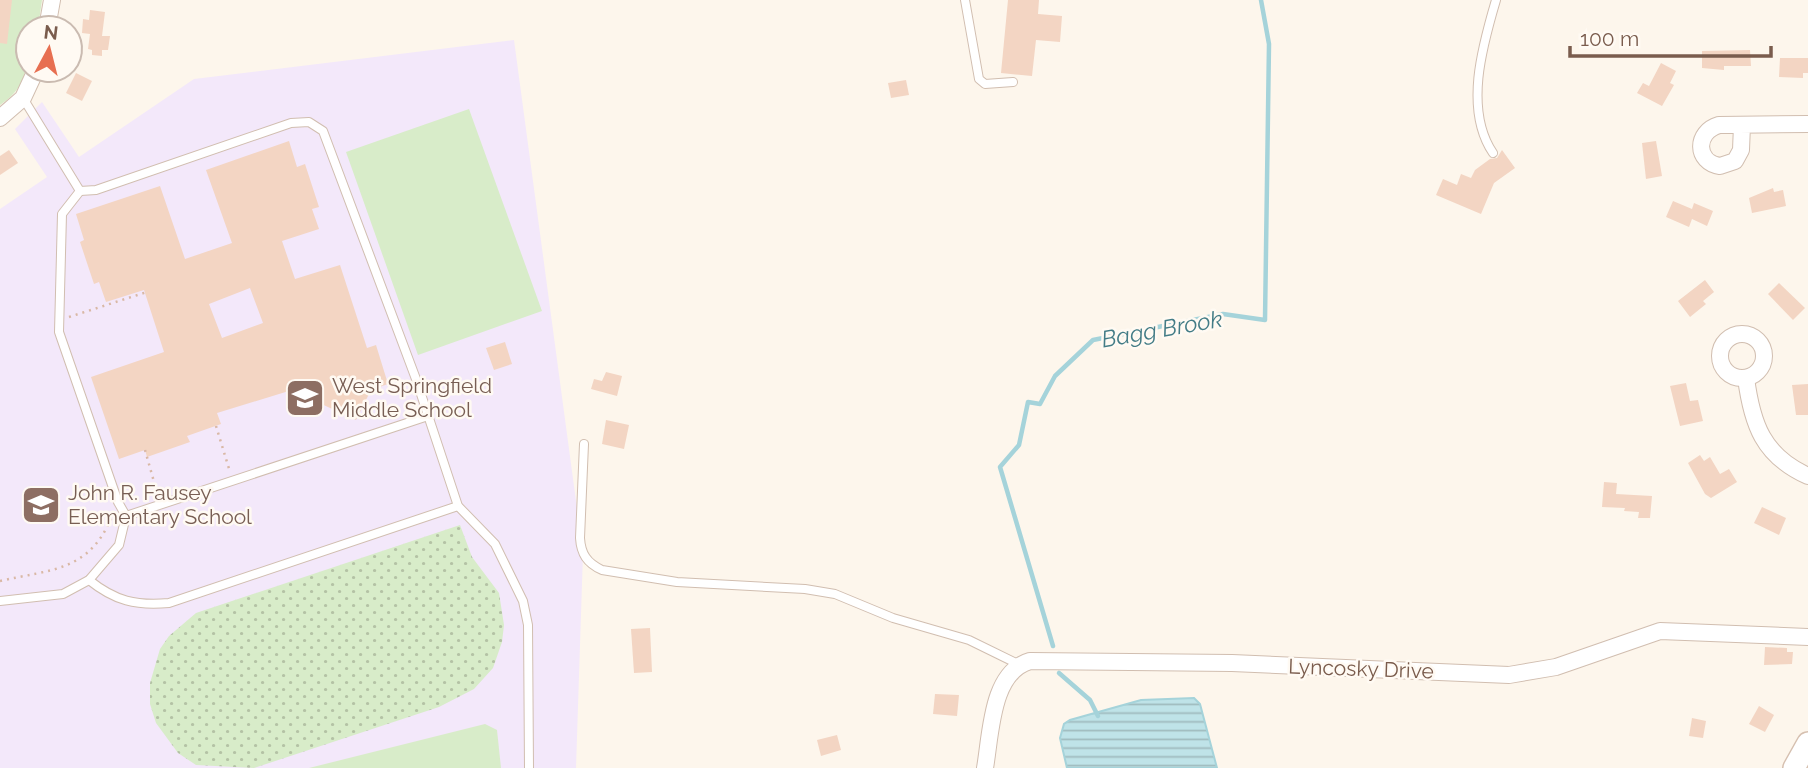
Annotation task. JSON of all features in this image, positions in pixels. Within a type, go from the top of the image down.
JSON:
[{"type":"main road","points":[[1794,768],[1808,743]]},
{"type":"street","points":[[0,118],[23,98],[30,84]]},
{"type":"street","points":[[1742,125],[1808,124]]},
{"type":"street","points":[[1746,378],[1750,409],[1760,438],[1777,458],[1808,476]]},
{"type":"street","name":"Lyncosky Drive","points":[[1018,664],[1030,661],[1202,662],[1509,675],[1556,667],[1660,631],[1808,637]]},
{"type":"street","points":[[985,768],[999,695],[1004,682],[1018,664]]},
{"type":"lane","points":[[965,0],[979,79],[985,85],[1013,82]]},
{"type":"lane","points":[[1493,153],[1480,132],[1476,107],[1485,43],[1496,0]]},
{"type":"lane","points":[[23,98],[80,191]]},
{"type":"lane","points":[[0,601],[63,594],[89,580],[119,545],[126,516],[118,502],[61,339],[59,320],[62,214],[80,191],[96,190],[291,123],[303,121],[314,124],[326,137],[458,506],[495,544],[523,601],[528,625],[528,768]]},
{"type":"lane","points":[[126,516],[428,416]]},
{"type":"lane","points":[[584,444],[580,538],[583,553],[592,565],[602,570],[677,582],[804,589],[835,594],[893,618],[969,640],[1018,664]]},
{"type":"lane","points":[[89,580],[107,594],[129,604],[169,603],[458,506]]},
{"type":"path","points":[[59,320],[147,292]]},
{"type":"path","points":[[216,426],[230,472]]},
{"type":"path","points":[[145,450],[158,496]]},
{"type":"path","points":[[0,581],[50,572],[66,566],[101,539],[115,511]]},
{"type":"shaded area","name":"West Springfield Middle School","points":[[514,40],[583,553],[576,768],[0,768],[0,209],[47,177],[15,129],[42,102],[79,157],[194,79]]},
{"type":"green space","points":[[0,0],[42,0],[40,14],[14,14],[14,84],[20,84],[10,98],[0,105]]},
{"type":"green space","points":[[469,109],[542,311],[418,355],[346,152]]},
{"type":"green space","points":[[460,525],[472,557],[499,593],[504,625],[502,642],[493,668],[474,689],[439,707],[254,768],[196,765],[178,753],[156,723],[150,704],[150,683],[160,649],[169,636],[196,613]]},
{"type":"green space","points":[[485,724],[497,730],[501,768],[309,768]]},
{"type":"water","points":[[1194,698],[1200,704],[1217,768],[1067,768],[1060,738],[1064,724],[1070,720],[1141,700]]},
{"type":"building","points":[[0,0],[12,0],[7,44],[0,43]]},
{"type":"building","points":[[1008,0],[1039,0],[1038,14],[1062,16],[1060,42],[1036,40],[1032,76],[1001,73]]},
{"type":"building","points":[[90,10],[105,12],[102,36],[110,36],[108,50],[102,50],[102,56],[92,55],[92,50],[88,49],[90,34],[84,33],[84,19],[89,20]]},
{"type":"building","points":[[1750,50],[1751,66],[1724,66],[1724,70],[1702,68],[1702,51]]},
{"type":"building","points":[[1780,58],[1808,58],[1808,73],[1803,73],[1803,78],[1779,77]]},
{"type":"building","points":[[1661,63],[1676,71],[1670,83],[1674,85],[1662,106],[1637,93],[1643,83],[1649,86]]},
{"type":"building","points":[[84,77],[92,81],[82,101],[66,93],[70,84],[84,84]]},
{"type":"building","points":[[906,80],[909,95],[891,98],[888,83]]},
{"type":"building","points":[[289,141],[297,167],[305,164],[319,207],[312,209],[319,229],[282,241],[295,279],[340,265],[367,348],[376,345],[388,384],[371,390],[356,420],[315,401],[298,407],[292,390],[217,413],[221,424],[187,436],[190,442],[147,457],[145,450],[119,459],[91,377],[164,352],[144,290],[106,302],[99,282],[94,284],[80,242],[84,240],[76,214],[160,186],[185,259],[232,243],[206,170]],"holes":[[[250,288],[263,323],[222,338],[209,304]]]},
{"type":"building","points":[[1656,141],[1662,176],[1646,179],[1642,143]]},
{"type":"building","points":[[9,150],[18,163],[0,175],[0,156]]},
{"type":"building","points":[[1502,150],[1515,168],[1494,183],[1481,214],[1436,195],[1443,179],[1457,185],[1461,174],[1471,178],[1475,170],[1490,159],[1497,158]]},
{"type":"building","points":[[1773,188],[1774,192],[1783,190],[1786,206],[1752,213],[1749,198]]},
{"type":"building","points":[[1673,201],[1692,209],[1694,203],[1713,211],[1707,226],[1692,219],[1689,227],[1666,217]]},
{"type":"building","points":[[1705,280],[1714,292],[1703,301],[1706,304],[1690,317],[1678,301]]},
{"type":"building","points":[[1779,283],[1805,308],[1793,320],[1768,294]]},
{"type":"building","points":[[505,342],[512,364],[494,370],[486,348]]},
{"type":"building","points":[[606,372],[622,376],[617,396],[591,389],[594,379],[602,381]]},
{"type":"building","points":[[1686,383],[1690,401],[1698,400],[1703,421],[1680,426],[1670,386]]},
{"type":"building","points":[[1808,384],[1808,415],[1796,415],[1792,385]]},
{"type":"building","points":[[606,420],[629,425],[624,449],[602,444]]},
{"type":"building","points":[[1700,455],[1704,461],[1710,457],[1720,474],[1729,469],[1737,482],[1711,498],[1705,494],[1688,463]]},
{"type":"building","points":[[1604,482],[1617,483],[1616,494],[1652,496],[1650,518],[1638,518],[1639,512],[1624,511],[1625,508],[1602,507]]},
{"type":"building","points":[[1762,507],[1786,518],[1779,535],[1754,523]]},
{"type":"building","points":[[650,628],[652,672],[634,673],[631,629]]},
{"type":"building","points":[[1765,647],[1787,648],[1787,652],[1793,652],[1792,664],[1764,665]]},
{"type":"building","points":[[935,694],[959,695],[957,716],[933,714]]},
{"type":"building","points":[[1759,706],[1774,715],[1765,732],[1749,724]]},
{"type":"building","points":[[1692,718],[1706,721],[1703,738],[1689,736]]},
{"type":"building","points":[[837,735],[841,750],[821,756],[817,740]]},
{"type":"waterway","name":"Bagg Brook","points":[[1053,646],[1000,467],[1019,445],[1028,402],[1040,404],[1055,376],[1093,340],[1223,314],[1265,320],[1269,44],[1261,0]]},
{"type":"waterway","name":"Bagg Brook","points":[[1059,673],[1090,700],[1098,716]]},
{"type":"place","name":"West Springfield Middle School","points":[[305,398]]},
{"type":"place","name":"John R. Fausey Elementary School","points":[[41,505]]}]
